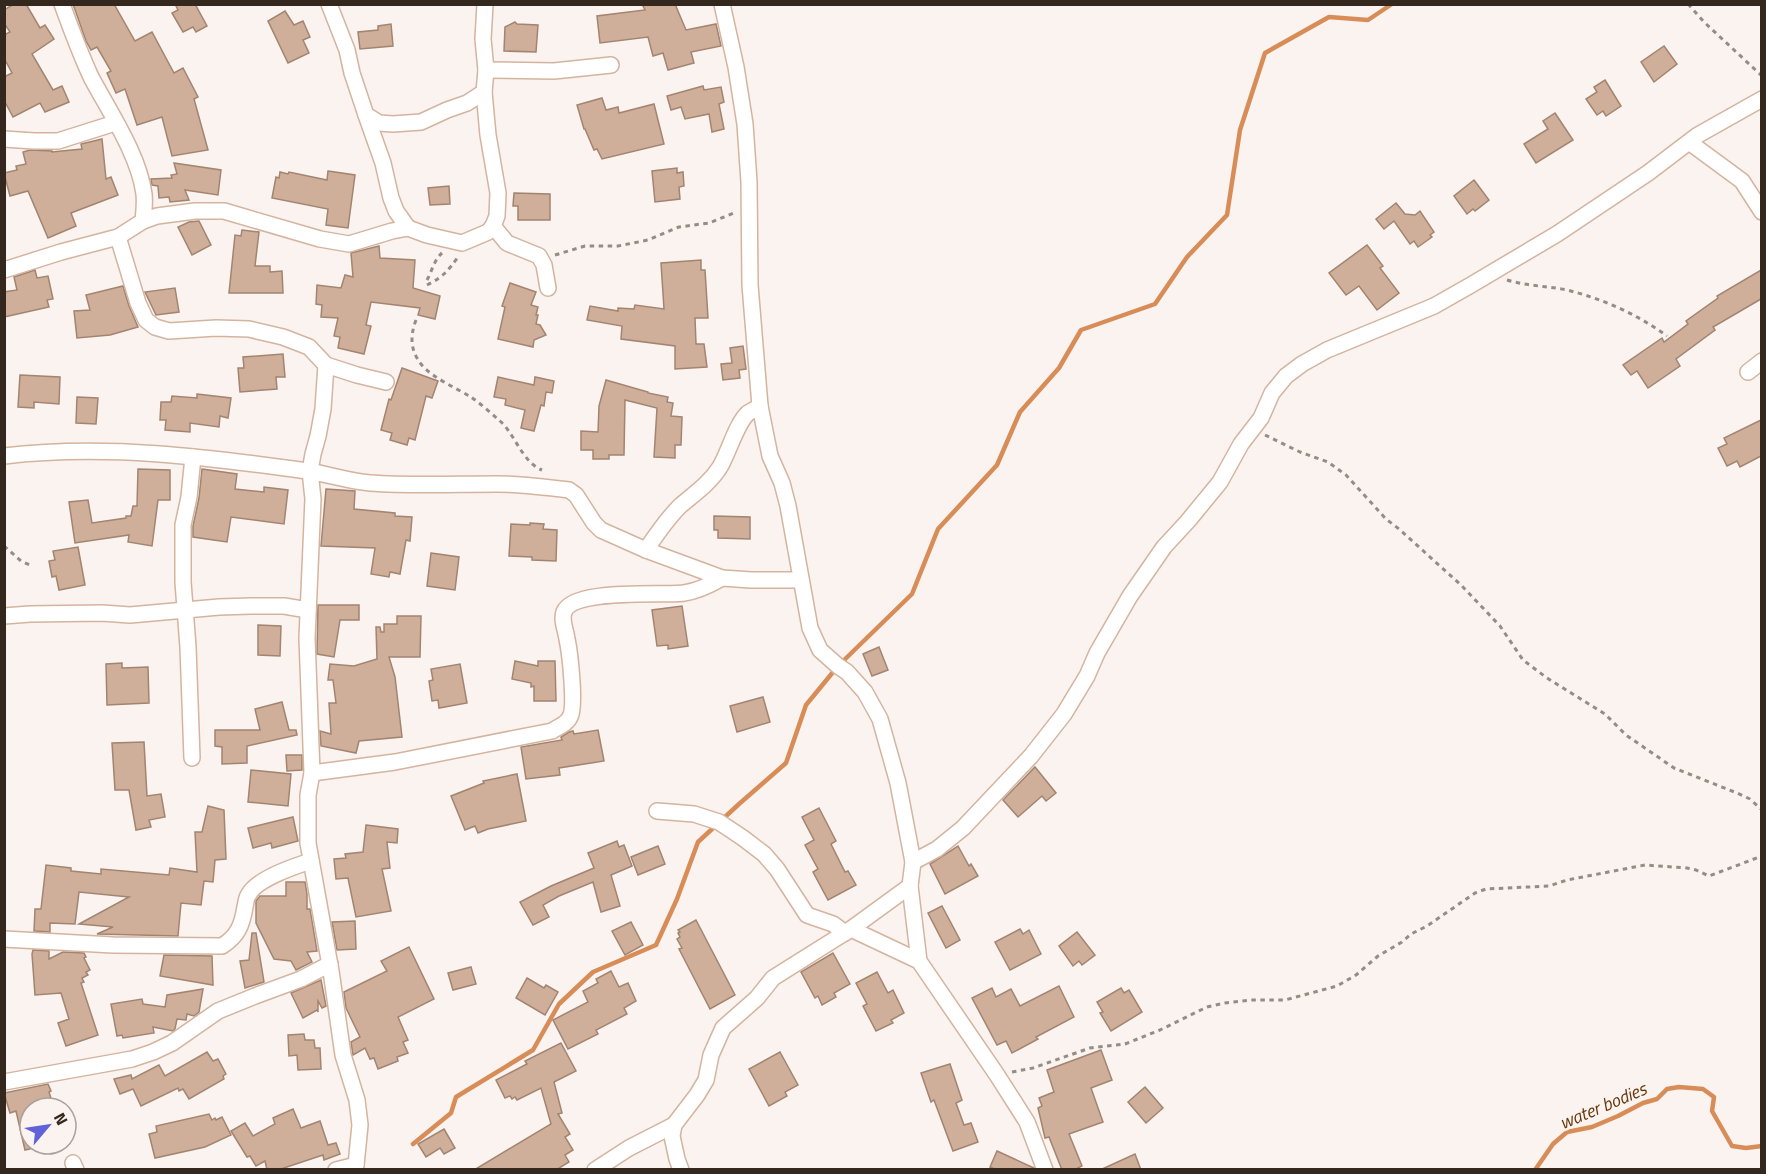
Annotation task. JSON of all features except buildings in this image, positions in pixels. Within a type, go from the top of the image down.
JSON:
[{"type":"street","points":[[62,4],[75,42],[128,146],[140,175],[144,195],[143,221]]},
{"type":"street","points":[[329,4],[347,50],[352,73],[383,163],[391,198],[396,211],[408,228]]},
{"type":"street","points":[[4,270],[118,237],[143,221],[157,216],[195,211],[224,211],[320,239],[349,244],[408,228],[462,243],[488,231],[497,216],[498,193],[488,135],[484,92],[485,4]]},
{"type":"street","points":[[722,4],[736,67],[745,124],[750,285],[760,406],[771,456],[788,506],[810,628],[820,650],[847,672],[865,692],[880,719],[898,783],[913,862],[910,886],[920,961],[1026,1122],[1045,1170]]},
{"type":"street","points":[[486,70],[554,71],[611,64]]},
{"type":"street","points":[[366,115],[379,123],[421,122],[467,103],[484,92]]},
{"type":"street","points":[[913,862],[937,849],[963,828],[1037,748],[1064,714],[1135,588],[1164,547],[1220,482],[1241,444],[1261,418],[1272,393],[1286,376],[1302,364],[1346,342],[1434,306],[1557,234],[1648,173],[1706,130],[1761,99]]},
{"type":"street","points":[[4,139],[58,141],[115,123]]},
{"type":"street","points":[[1689,142],[1742,181],[1761,213]]},
{"type":"street","points":[[493,226],[507,243],[539,256],[544,265],[548,288]]},
{"type":"street","points":[[118,237],[138,303],[146,320],[155,327],[169,331],[216,328],[249,329],[283,337],[309,347],[326,364],[386,382]]},
{"type":"street","points":[[1748,372],[1761,362]]},
{"type":"street","points":[[326,364],[323,409],[310,471],[313,499],[307,638],[312,773],[308,795],[308,843],[330,964],[343,1055],[357,1100],[360,1125],[355,1167],[336,1170]]},
{"type":"street","points":[[646,550],[666,522],[719,469],[739,426],[748,414],[760,406]]},
{"type":"street","points":[[4,456],[42,451],[170,453],[310,471],[369,483],[499,484],[569,490],[576,495],[602,530],[646,550],[722,578],[801,580]]},
{"type":"street","points":[[192,758],[184,610],[183,525],[189,497],[193,457]]},
{"type":"street","points":[[312,773],[395,762],[552,730],[566,724],[571,716],[572,669],[563,621],[564,612],[571,604],[591,598],[631,593],[686,593],[710,586],[722,578]]},
{"type":"street","points":[[4,616],[102,613],[130,615],[251,606],[284,606],[308,610]]},
{"type":"street","points":[[657,812],[694,814],[719,822],[764,854],[777,869],[807,915],[920,961]]},
{"type":"street","points":[[4,939],[113,945],[222,946],[241,928],[248,895],[253,888],[287,869],[311,861]]},
{"type":"street","points":[[595,1170],[629,1148],[674,1125],[697,1095],[705,1080],[715,1043],[723,1028],[757,998],[773,978],[848,931],[910,886]]},
{"type":"street","points":[[4,1082],[132,1059],[153,1052],[172,1043],[218,1011],[301,979],[330,964]]},
{"type":"street","points":[[674,1125],[672,1136],[681,1170]]},
{"type":"path","points":[[1688,4],[1761,76]]},
{"type":"path","points":[[539,256],[555,255],[585,246],[618,246],[648,240],[679,227],[709,223],[727,217],[749,206]]},
{"type":"path","points":[[462,243],[459,257],[448,272],[441,278],[427,283],[440,255],[462,243]]},
{"type":"path","points":[[1488,274],[1521,284],[1566,290],[1612,304],[1668,336]]},
{"type":"path","points":[[416,320],[411,342],[413,352],[421,364],[428,372],[471,398],[502,423],[534,466],[546,472]]},
{"type":"path","points":[[1253,429],[1300,452],[1328,462],[1346,475],[1386,519],[1461,585],[1500,626],[1523,660],[1547,678],[1605,714],[1626,735],[1674,768],[1750,799],[1761,810]]},
{"type":"path","points":[[4,546],[21,561],[30,565]]},
{"type":"path","points":[[997,1075],[1033,1068],[1090,1048],[1125,1044],[1160,1030],[1207,1006],[1238,1001],[1285,1000],[1337,987],[1411,934],[1475,893],[1486,889],[1549,886],[1567,880],[1645,865],[1687,868],[1709,876],[1761,856]]},
{"type":"waterway","points":[[413,1144],[451,1113],[456,1097],[533,1050],[559,1004],[593,972],[656,945],[677,899],[698,842],[786,763],[806,705],[838,666],[912,594],[938,529],[997,465],[1020,412],[1059,368],[1081,330],[1155,304],[1187,257],[1227,215],[1240,130],[1265,53],[1329,17],[1368,20],[1392,4]]},
{"type":"waterway","name":"water bodies","points":[[1535,1170],[1553,1144],[1567,1132],[1592,1127],[1643,1103],[1657,1099],[1667,1089],[1679,1087],[1703,1089],[1714,1097],[1712,1111],[1732,1146],[1746,1148],[1762,1146]]}]
